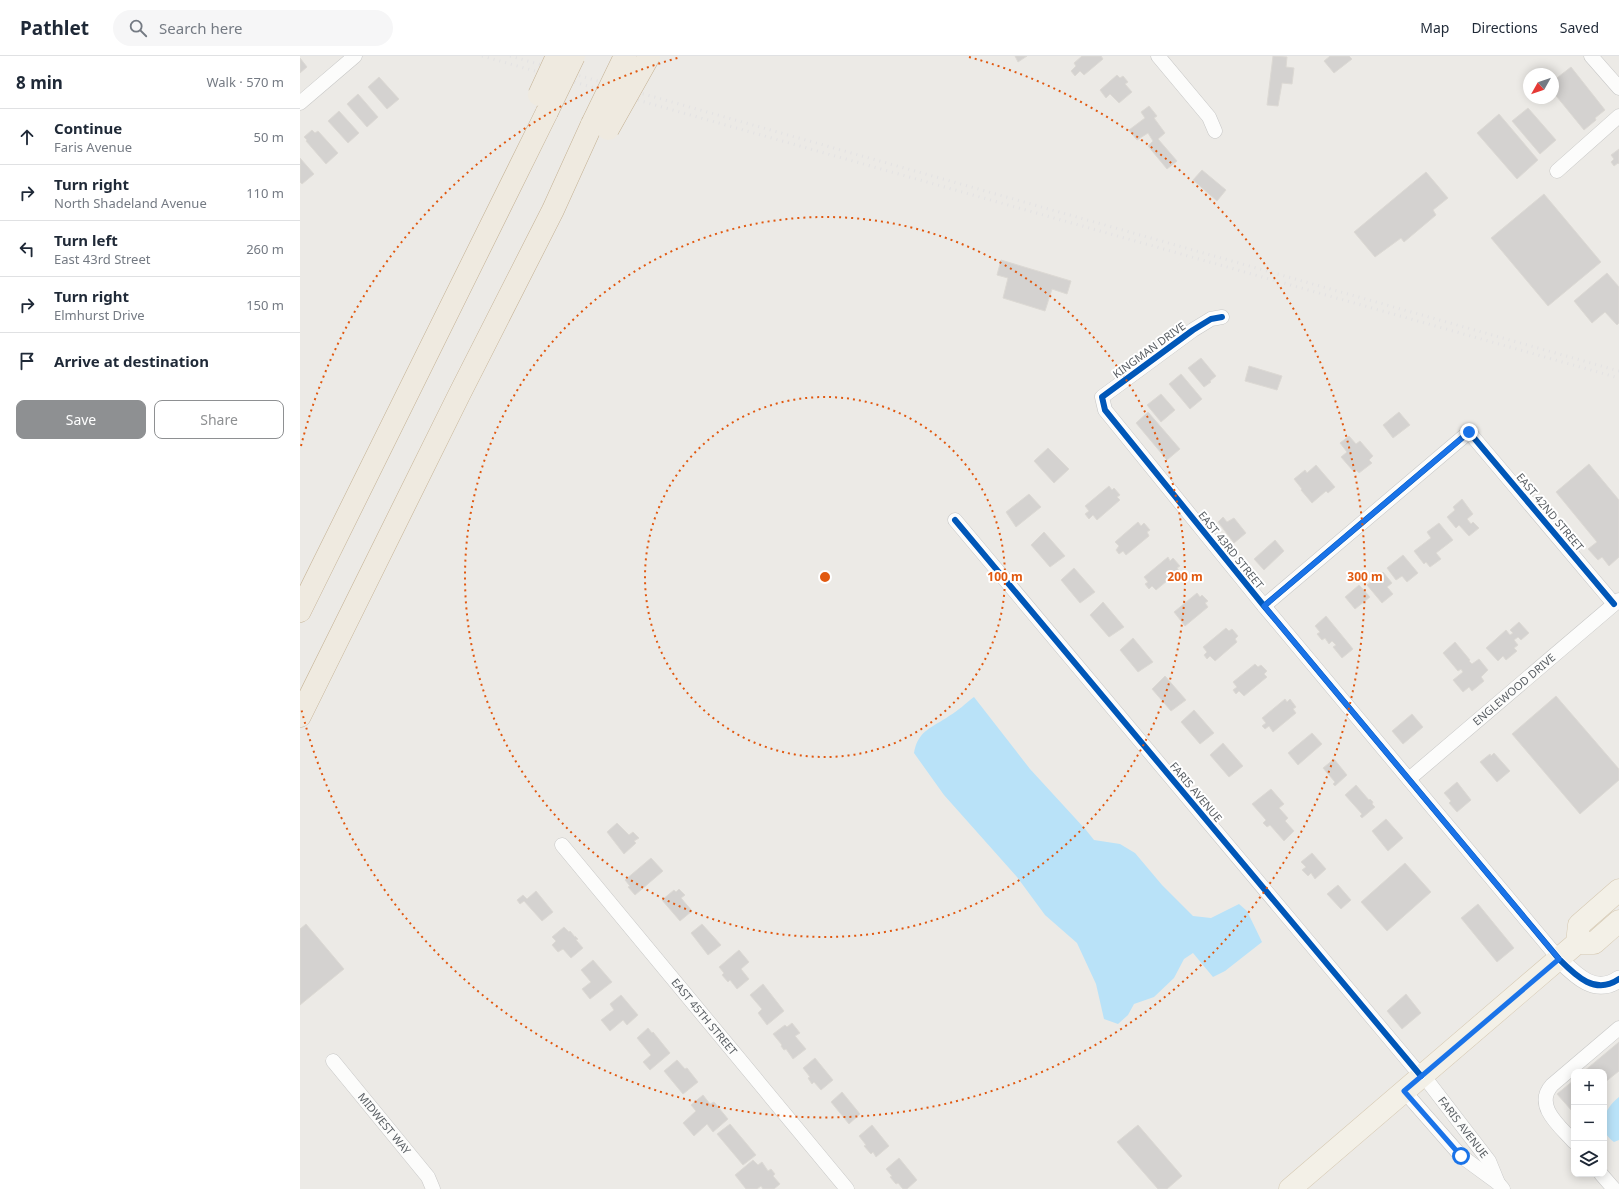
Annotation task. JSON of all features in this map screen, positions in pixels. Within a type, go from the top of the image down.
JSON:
[{"type":"highway","points":[[300,611],[465,276],[540,110],[556,56]]},
{"type":"highway","points":[[540,110],[574,56]]},
{"type":"highway","points":[[600,127],[625,56]]},
{"type":"highway","points":[[300,716],[553,210],[600,127],[649,56]]},
{"type":"main road","points":[[1577,943],[1579,925],[1619,890]]},
{"type":"main road","points":[[1290,1189],[1577,943],[1594,943],[1619,921]]},
{"type":"street","points":[[300,103],[355,56]]},
{"type":"street","points":[[1158,56],[1209,116],[1215,131]]},
{"type":"street","points":[[1591,56],[1619,88]]},
{"type":"street","points":[[1557,172],[1619,116]]},
{"type":"street","name":"KINGMAN DRIVE","points":[[1105,410],[1102,397],[1193,330],[1212,319],[1222,317]]},
{"type":"street","name":"EAST 43RD STREET","points":[[1105,410],[1264,606],[1559,959]]},
{"type":"street","name":"EAST 42ND STREET","points":[[1264,606],[1469,432],[1617,602]]},
{"type":"street","name":"FARIS AVENUE","points":[[955,520],[1422,1076],[1489,1161],[1500,1186]]},
{"type":"street","name":"ENGLEWOOD DRIVE","points":[[1408,779],[1617,602]]},
{"type":"street","name":"EAST 45TH STREET","points":[[562,845],[847,1189]]},
{"type":"street","points":[[1559,959],[1583,980],[1603,985],[1610,985],[1619,979]]},
{"type":"street","points":[[1573,1141],[1546,1110],[1546,1094],[1552,1085],[1619,1028]]},
{"type":"street","name":"MIDWEST WAY","points":[[333,1061],[428,1177],[433,1189]]},
{"type":"street","name":"FARIS AVENUE","points":[[1404,1091],[1461,1156],[1500,1186]]},
{"type":"street","points":[[1604,1177],[1614,1189]]},
{"type":"water","points":[[974,697],[1030,769],[1094,840],[1120,844],[1135,853],[1162,885],[1193,916],[1211,918],[1239,904],[1247,911],[1262,942],[1225,971],[1213,977],[1193,953],[1184,959],[1174,978],[1154,997],[1134,1004],[1128,1015],[1118,1024],[1104,1019],[1096,984],[1077,943],[1045,915],[1017,877],[944,795],[914,753],[916,745],[922,734],[956,712]]},
{"type":"water","points":[[1619,1097],[1619,1140],[1614,1142],[1607,1135],[1607,1111]]},
{"type":"building","points":[[1015,56],[1027,56],[1018,62]]},
{"type":"building","points":[[1082,56],[1101,56],[1103,59],[1084,75],[1080,71],[1075,76],[1071,71],[1076,66],[1074,63]]},
{"type":"building","points":[[1273,56],[1287,57],[1286,67],[1294,68],[1292,84],[1282,83],[1278,106],[1267,105]]},
{"type":"building","points":[[1330,56],[1349,56],[1352,59],[1334,73],[1324,61]]},
{"type":"building","points":[[300,58],[307,67],[300,73]]},
{"type":"building","points":[[1571,67],[1605,110],[1584,130],[1559,99],[1559,76]]},
{"type":"building","points":[[1117,75],[1120,78],[1123,76],[1128,82],[1125,84],[1132,92],[1119,103],[1110,94],[1106,98],[1100,90]]},
{"type":"building","points":[[379,77],[399,99],[387,109],[368,87]]},
{"type":"building","points":[[358,94],[378,117],[367,127],[347,104]]},
{"type":"building","points":[[1149,106],[1157,116],[1154,118],[1165,133],[1158,139],[1177,161],[1167,169],[1148,146],[1153,141],[1148,133],[1137,140],[1129,130],[1145,118],[1141,112]]},
{"type":"building","points":[[1528,108],[1556,140],[1540,154],[1512,121]]},
{"type":"building","points":[[339,111],[359,133],[348,143],[328,121]]},
{"type":"building","points":[[1499,114],[1538,160],[1517,179],[1477,133]]},
{"type":"building","points":[[312,130],[315,133],[318,131],[338,153],[326,164],[304,137]]},
{"type":"building","points":[[1619,149],[1619,164],[1618,163],[1614,166],[1611,162],[1614,159],[1611,155]]},
{"type":"building","points":[[300,158],[314,174],[302,184],[300,182]]},
{"type":"building","points":[[1202,170],[1226,190],[1217,201],[1193,180]]},
{"type":"building","points":[[1426,172],[1448,198],[1433,210],[1436,215],[1404,242],[1401,238],[1375,257],[1354,232]]},
{"type":"building","points":[[1544,194],[1601,262],[1548,306],[1491,238]]},
{"type":"building","points":[[1001,260],[1071,281],[1067,294],[1052,289],[1045,311],[1003,298],[1008,278],[997,275]]},
{"type":"building","points":[[1607,273],[1619,287],[1619,323],[1617,325],[1605,312],[1592,323],[1574,301]]},
{"type":"building","points":[[1201,358],[1216,376],[1204,387],[1188,368]]},
{"type":"building","points":[[1249,366],[1282,376],[1277,390],[1245,381]]},
{"type":"building","points":[[1181,374],[1202,399],[1190,409],[1169,384]]},
{"type":"building","points":[[1161,394],[1175,410],[1161,422],[1147,405]]},
{"type":"building","points":[[1148,412],[1180,449],[1167,460],[1136,423]]},
{"type":"building","points":[[1399,412],[1410,425],[1393,438],[1383,425]]},
{"type":"building","points":[[1349,436],[1356,444],[1360,441],[1373,456],[1369,460],[1372,463],[1359,473],[1356,470],[1354,472],[1341,457],[1347,452],[1340,443]]},
{"type":"building","points":[[1048,448],[1069,469],[1054,483],[1034,461]]},
{"type":"building","points":[[1589,464],[1619,500],[1619,557],[1609,566],[1602,557],[1598,560],[1588,549],[1597,542],[1556,492]]},
{"type":"building","points":[[1316,465],[1335,487],[1328,493],[1326,491],[1312,503],[1294,479],[1305,470],[1307,473]]},
{"type":"building","points":[[1109,486],[1112,490],[1114,488],[1120,495],[1117,497],[1120,500],[1097,520],[1093,515],[1089,519],[1085,514],[1089,511],[1085,506]]},
{"type":"building","points":[[1029,494],[1041,507],[1016,527],[1006,512]]},
{"type":"building","points":[[1462,499],[1473,514],[1467,519],[1471,524],[1473,522],[1479,528],[1469,536],[1459,525],[1456,528],[1447,517],[1455,510],[1453,507]]},
{"type":"building","points":[[1223,517],[1227,522],[1234,518],[1246,533],[1234,543],[1218,522]]},
{"type":"building","points":[[1138,522],[1141,526],[1144,523],[1150,530],[1147,532],[1149,536],[1126,555],[1123,551],[1119,554],[1116,550],[1119,546],[1115,542]]},
{"type":"building","points":[[1439,523],[1453,540],[1436,553],[1441,559],[1430,567],[1426,562],[1424,564],[1414,551],[1431,538],[1427,532]]},
{"type":"building","points":[[1044,532],[1065,556],[1050,567],[1031,545]]},
{"type":"building","points":[[1275,540],[1284,551],[1264,570],[1254,559]]},
{"type":"building","points":[[1403,555],[1418,573],[1407,582],[1402,576],[1396,580],[1387,568]]},
{"type":"building","points":[[1168,557],[1170,561],[1173,558],[1180,566],[1177,568],[1179,571],[1156,590],[1152,586],[1149,589],[1145,584],[1148,582],[1144,577]]},
{"type":"building","points":[[1074,568],[1095,592],[1080,603],[1061,580]]},
{"type":"building","points":[[1383,572],[1392,583],[1387,587],[1393,594],[1382,603],[1367,585]]},
{"type":"building","points":[[1359,585],[1370,597],[1355,609],[1345,597]]},
{"type":"building","points":[[1197,593],[1200,597],[1202,595],[1208,601],[1205,603],[1208,607],[1185,626],[1174,612]]},
{"type":"building","points":[[1103,602],[1124,627],[1109,637],[1090,615]]},
{"type":"building","points":[[1326,616],[1353,649],[1342,658],[1333,647],[1336,645],[1332,641],[1329,644],[1325,638],[1322,640],[1317,634],[1320,632],[1315,626]]},
{"type":"building","points":[[1519,622],[1529,633],[1521,640],[1518,637],[1514,640],[1518,645],[1514,648],[1517,651],[1506,660],[1503,656],[1498,661],[1486,648],[1506,630],[1510,635],[1513,633],[1510,630]]},
{"type":"building","points":[[1226,628],[1229,631],[1232,629],[1238,636],[1235,639],[1237,642],[1215,661],[1210,656],[1207,659],[1204,655],[1207,652],[1203,647]]},
{"type":"building","points":[[1133,638],[1153,662],[1138,672],[1120,650]]},
{"type":"building","points":[[1455,642],[1472,664],[1479,659],[1488,670],[1481,677],[1484,681],[1472,691],[1469,687],[1463,692],[1453,680],[1463,672],[1461,669],[1458,671],[1443,653]]},
{"type":"building","points":[[1255,664],[1258,667],[1261,665],[1267,671],[1264,674],[1267,677],[1244,696],[1239,691],[1236,694],[1233,690],[1237,687],[1233,682]]},
{"type":"building","points":[[1165,676],[1186,700],[1171,711],[1152,689]]},
{"type":"building","points":[[1556,696],[1619,769],[1619,780],[1580,814],[1512,734]]},
{"type":"building","points":[[1285,699],[1287,702],[1290,699],[1296,707],[1293,709],[1296,713],[1273,732],[1269,726],[1265,729],[1262,726],[1266,723],[1262,718]]},
{"type":"building","points":[[1194,710],[1214,733],[1200,744],[1181,722]]},
{"type":"building","points":[[1412,714],[1423,727],[1403,744],[1392,731]]},
{"type":"building","points":[[1312,733],[1322,744],[1298,765],[1288,753]]},
{"type":"building","points":[[1223,743],[1243,766],[1229,777],[1210,755]]},
{"type":"building","points":[[1494,753],[1510,771],[1497,782],[1480,762],[1490,754],[1491,756]]},
{"type":"building","points":[[1334,759],[1347,775],[1335,786],[1333,784],[1335,782],[1323,768]]},
{"type":"building","points":[[1457,782],[1471,800],[1457,812],[1449,803],[1451,801],[1444,793]]},
{"type":"building","points":[[1356,785],[1369,800],[1370,799],[1373,802],[1372,804],[1375,807],[1362,818],[1360,816],[1362,814],[1345,795]]},
{"type":"building","points":[[1271,789],[1284,804],[1279,808],[1288,818],[1285,821],[1294,831],[1284,841],[1270,825],[1267,827],[1263,823],[1266,820],[1252,804]]},
{"type":"building","points":[[1386,819],[1403,838],[1388,851],[1372,831]]},
{"type":"building","points":[[617,823],[629,835],[633,832],[639,838],[634,841],[636,843],[624,854],[607,832]]},
{"type":"building","points":[[1312,853],[1326,869],[1315,879],[1311,873],[1308,876],[1302,870],[1306,867],[1301,862]]},
{"type":"building","points":[[651,858],[663,871],[635,895],[628,887],[630,886],[625,880]]},
{"type":"building","points":[[1405,863],[1431,892],[1387,931],[1361,902]]},
{"type":"building","points":[[1338,885],[1351,900],[1341,909],[1327,894]]},
{"type":"building","points":[[679,889],[685,895],[681,898],[692,911],[680,921],[662,900],[674,890],[676,892]]},
{"type":"building","points":[[536,891],[553,912],[542,921],[524,901],[520,904],[517,900],[523,895],[527,899]]},
{"type":"building","points":[[1478,904],[1514,948],[1497,962],[1461,918]]},
{"type":"building","points":[[306,924],[344,969],[300,1005],[300,929]]},
{"type":"building","points":[[702,924],[721,945],[708,955],[691,933]]},
{"type":"building","points":[[564,927],[578,939],[576,940],[583,948],[571,958],[563,949],[558,952],[552,945],[556,941],[552,937]]},
{"type":"building","points":[[739,950],[749,962],[741,969],[749,979],[737,989],[730,980],[728,982],[722,975],[724,973],[719,967]]},
{"type":"building","points":[[593,960],[612,982],[590,999],[582,989],[591,982],[581,970]]},
{"type":"building","points":[[763,984],[784,1011],[767,1025],[758,1013],[762,1009],[750,995]]},
{"type":"building","points":[[1406,994],[1421,1013],[1402,1029],[1387,1011]]},
{"type":"building","points":[[621,995],[638,1015],[627,1025],[623,1020],[610,1031],[601,1020],[614,1010],[610,1004]]},
{"type":"building","points":[[792,1023],[800,1033],[795,1036],[806,1049],[793,1059],[786,1049],[784,1050],[773,1034],[785,1025],[787,1027]]},
{"type":"building","points":[[648,1028],[670,1053],[650,1070],[643,1062],[651,1055],[637,1038]]},
{"type":"building","points":[[1619,1042],[1619,1071],[1607,1081],[1607,1069],[1587,1069]]},
{"type":"building","points":[[815,1058],[833,1080],[821,1090],[814,1082],[812,1084],[808,1078],[810,1077],[803,1068]]},
{"type":"building","points":[[677,1060],[685,1069],[687,1068],[698,1082],[683,1094],[664,1071]]},
{"type":"building","points":[[1571,1082],[1571,1110],[1557,1094]]},
{"type":"building","points":[[842,1092],[860,1114],[849,1124],[831,1102]]},
{"type":"building","points":[[703,1095],[710,1104],[714,1102],[728,1119],[713,1132],[707,1124],[694,1136],[683,1123],[696,1111],[691,1105]]},
{"type":"building","points":[[730,1124],[756,1155],[743,1165],[717,1134]]},
{"type":"building","points":[[872,1125],[889,1146],[876,1157],[873,1152],[871,1154],[864,1146],[866,1145],[859,1136]]},
{"type":"building","points":[[1138,1125],[1182,1176],[1167,1189],[1158,1189],[1117,1142]]},
{"type":"building","points":[[899,1158],[917,1180],[907,1189],[903,1189],[898,1183],[896,1184],[886,1169]]},
{"type":"building","points":[[753,1160],[758,1165],[762,1162],[768,1171],[771,1169],[775,1174],[773,1176],[780,1184],[774,1189],[763,1189],[761,1186],[757,1189],[746,1189],[735,1175]]},
{"type":"railway","points":[[482,56],[1619,378]]},
{"type":"railway","points":[[510,56],[1619,371]]},
{"type":"cycle path","points":[[1222,317],[1211,319],[1193,330],[1102,397],[1105,410],[1264,606],[1559,959],[1579,977],[1594,984],[1610,984],[1619,979]]},
{"type":"cycle path","points":[[1264,606],[1469,432],[1614,604]]},
{"type":"cycle path","points":[[955,520],[1421,1076]]},
{"type":"route","points":[[1461,1156],[1404,1091],[1559,959],[1264,606],[1469,432]]}]
